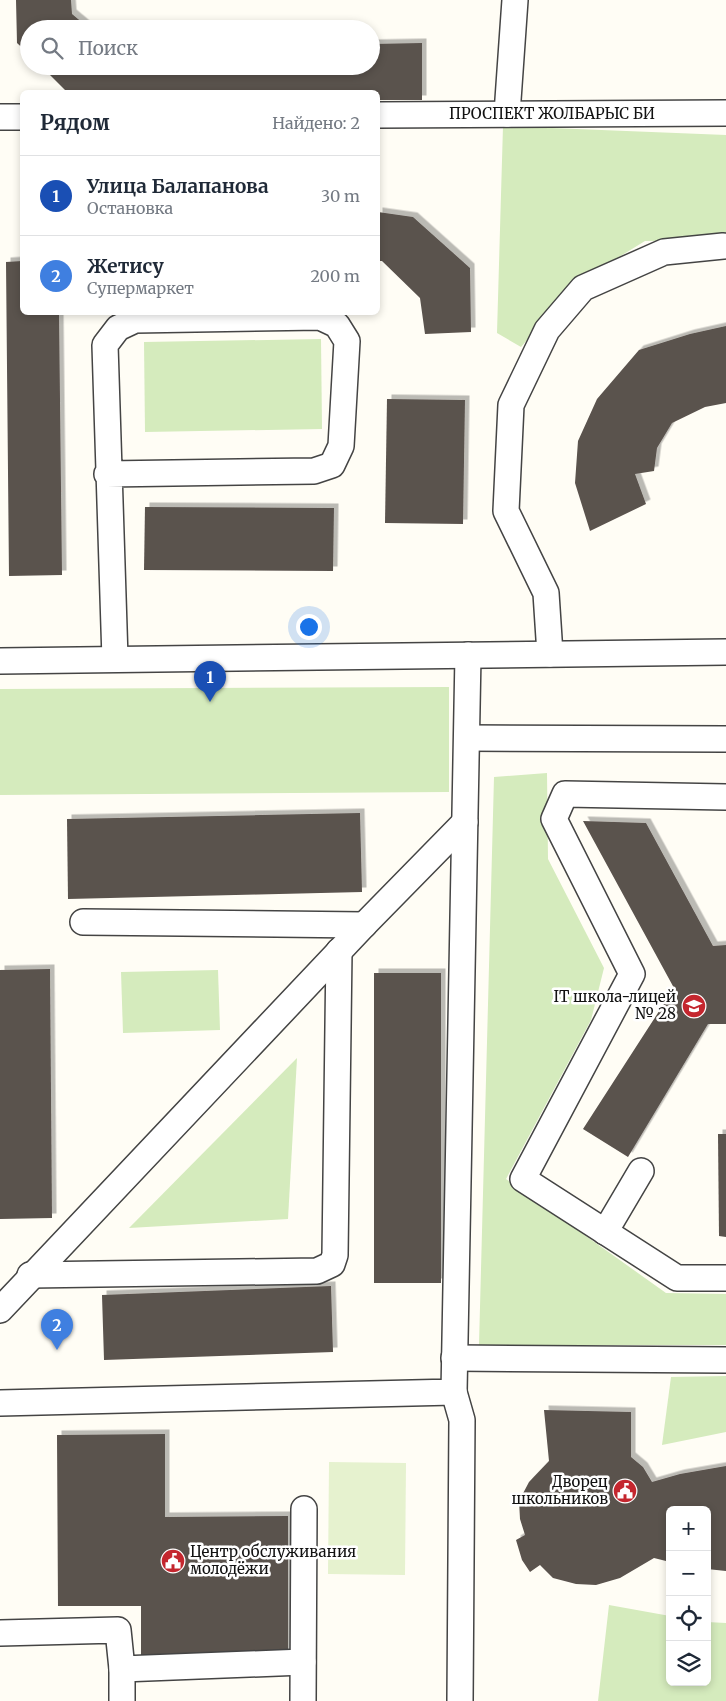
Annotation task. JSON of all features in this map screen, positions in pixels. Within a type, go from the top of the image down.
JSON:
[{"type":"street","points":[[507,114],[515,0]]},
{"type":"street","name":"ПРОСПЕКТ ЖОЛБАРЫС БИ","points":[[380,115],[726,113]]},
{"type":"street","points":[[0,117],[20,117]]},
{"type":"street","points":[[550,654],[546,593],[506,511],[511,405],[547,330],[583,288],[664,252],[723,246]]},
{"type":"street","points":[[107,474],[314,472],[332,465],[341,446],[347,341],[337,325],[320,317],[135,320],[118,328],[105,346],[107,474],[115,659]]},
{"type":"street","points":[[0,661],[726,652]]},
{"type":"street","points":[[460,1701],[462,1420],[454,1392],[454,1358],[468,655]]},
{"type":"street","points":[[467,738],[726,739]]},
{"type":"street","points":[[726,797],[565,794],[554,819],[632,974],[523,1179],[677,1278],[726,1278]]},
{"type":"street","points":[[0,1310],[30,1276],[339,951],[465,822]]},
{"type":"street","points":[[83,922],[364,925]]},
{"type":"street","points":[[30,1276],[317,1271],[332,1264],[335,1255],[339,951]]},
{"type":"street","points":[[605,1232],[641,1171]]},
{"type":"street","points":[[454,1358],[726,1360]]},
{"type":"street","points":[[0,1403],[454,1392]]},
{"type":"street","points":[[303,1701],[304,1509]]},
{"type":"street","points":[[0,1633],[118,1630],[122,1669],[122,1701]]},
{"type":"street","points":[[122,1669],[303,1662]]},
{"type":"green space","points":[[503,126],[726,135],[726,240],[645,241],[575,284],[521,347],[497,333]]},
{"type":"green space","points":[[321,339],[322,429],[145,432],[144,342]]},
{"type":"green space","points":[[449,687],[449,792],[0,795],[0,689]]},
{"type":"green space","points":[[547,773],[548,859],[604,968],[591,1020],[506,1179],[666,1293],[726,1294],[726,1345],[479,1345],[494,777]]},
{"type":"green space","points":[[218,970],[220,1030],[123,1033],[121,972]]},
{"type":"green space","points":[[297,1058],[288,1219],[129,1228]]},
{"type":"green space","points":[[726,1376],[726,1432],[662,1445],[671,1377]]},
{"type":"green space","points":[[329,1462],[406,1463],[405,1575],[328,1574]]},
{"type":"green space","points":[[609,1605],[666,1615],[666,1686],[711,1686],[711,1622],[726,1623],[726,1701],[598,1701]]},
{"type":"building","points":[[16,0],[71,0],[72,14],[79,20],[20,20],[20,46],[17,43]]},
{"type":"building","points":[[422,43],[422,100],[380,100],[380,90],[65,90],[50,75],[380,75],[380,44]]},
{"type":"building","points":[[380,212],[413,217],[470,268],[471,332],[425,334],[420,298],[380,261]]},
{"type":"building","points":[[20,261],[20,315],[59,315],[62,575],[9,576],[6,262]]},
{"type":"building","points":[[726,326],[726,403],[705,407],[672,423],[657,448],[654,471],[635,474],[646,504],[590,531],[575,483],[578,441],[597,399],[639,350],[690,334]]},
{"type":"building","points":[[387,399],[465,400],[463,524],[385,523]]},
{"type":"building","points":[[145,507],[334,508],[333,571],[144,570]]},
{"type":"building","points":[[360,813],[362,892],[68,899],[67,819]]},
{"type":"building","name":"IT школа-лицей № 28","points":[[583,821],[646,823],[713,946],[726,945],[726,1024],[708,1024],[628,1157],[583,1129],[674,988]]},
{"type":"building","points":[[50,969],[52,1218],[0,1219],[0,970]]},
{"type":"building","points":[[374,973],[441,973],[441,1283],[374,1283]]},
{"type":"building","points":[[718,1134],[726,1134],[726,1237],[719,1236]]},
{"type":"building","points":[[331,1286],[333,1352],[104,1360],[102,1295]]},
{"type":"building","name":"Дворец школьников","points":[[544,1410],[631,1412],[631,1457],[643,1467],[652,1482],[680,1474],[726,1466],[726,1571],[711,1569],[711,1506],[666,1506],[666,1561],[654,1558],[620,1578],[596,1585],[576,1584],[553,1578],[540,1565],[530,1572],[522,1560],[516,1540],[525,1535],[520,1519],[519,1501],[529,1482],[549,1461]]},
{"type":"building","name":"Центр обслуживания молодёжи","points":[[165,1434],[165,1517],[288,1516],[288,1662],[141,1663],[141,1606],[58,1606],[57,1435]]},
{"type":"place","name":"Улица Балапанова","points":[[210,702]]},
{"type":"place","name":"IT школа-лицей № 28","points":[[694,1006]]},
{"type":"place","name":"Жетису","points":[[57,1350]]},
{"type":"place","name":"Дворец школьников","points":[[625,1491]]},
{"type":"place","name":"Центр обслуживания молодёжи","points":[[173,1561]]}]
